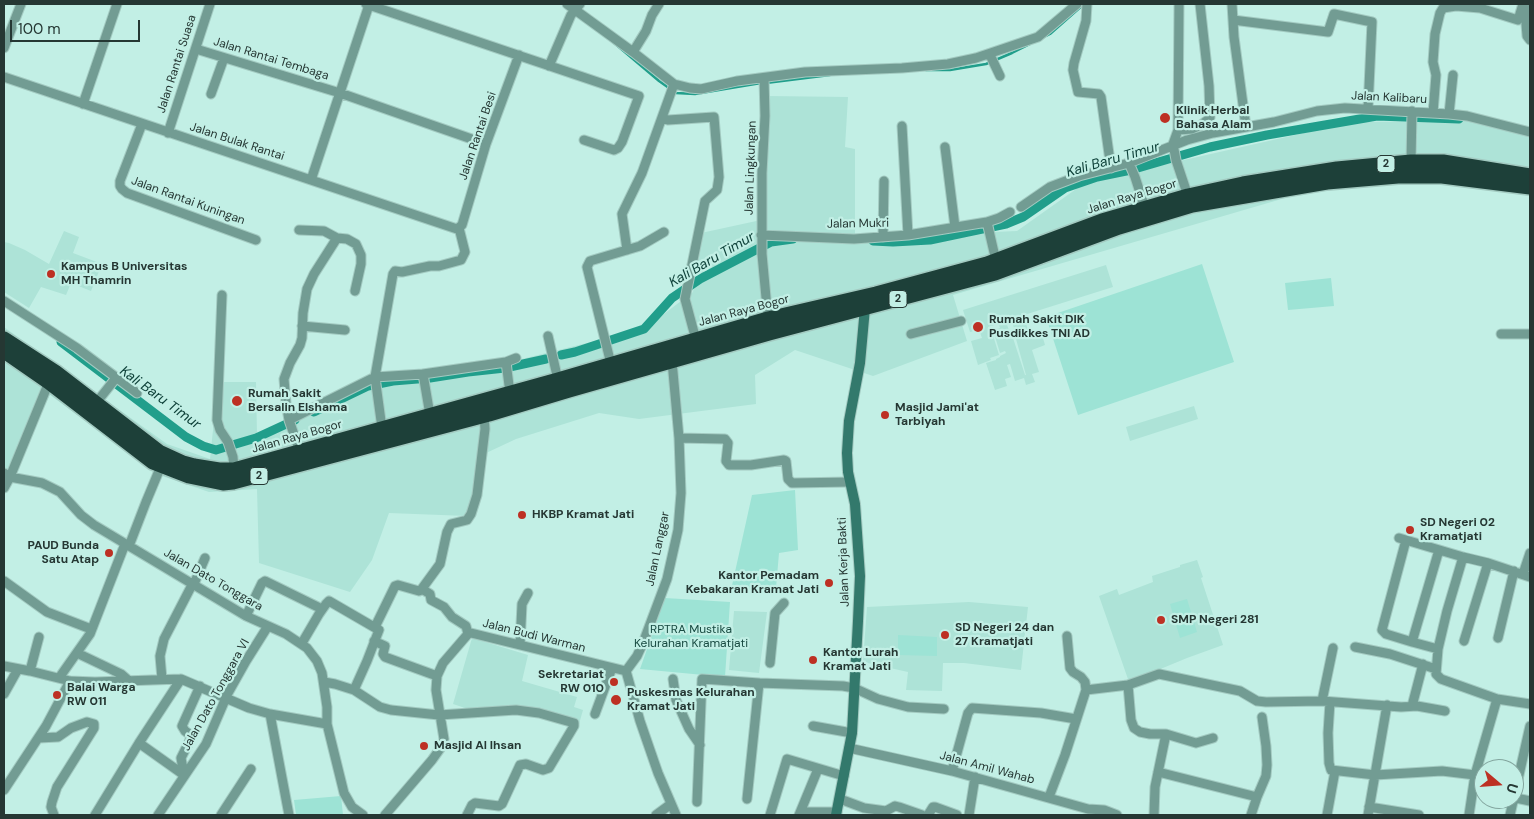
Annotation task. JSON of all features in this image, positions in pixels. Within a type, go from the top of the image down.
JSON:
[{"type":"highway","name":"Jalan Raya Bogor","points":[[4,351],[49,382],[143,455],[162,466],[197,478],[233,482],[484,415],[611,362],[768,319],[863,302],[950,280],[995,272],[1145,208],[1188,196],[1243,184],[1337,169],[1411,162],[1443,162],[1530,176]]},
{"type":"highway","name":"Jalan Raya Bogor","points":[[950,280],[996,260],[1104,226],[1192,205],[1327,182],[1398,176],[1442,176],[1530,188]]},
{"type":"highway","name":"Jalan Raya Bogor","points":[[564,382],[672,361],[769,333],[863,302]]},
{"type":"highway","name":"Jalan Raya Bogor","points":[[4,339],[55,372],[148,444],[169,457],[188,465],[206,469],[219,470],[233,463],[300,452],[510,393],[543,391]]},
{"type":"street","points":[[4,48],[21,4]]},
{"type":"street","points":[[82,104],[117,4]]},
{"type":"street","name":"Jalan Rantai Suasa","points":[[168,132],[210,4]]},
{"type":"street","points":[[368,4],[639,96],[629,125],[618,148],[614,150],[584,140]]},
{"type":"street","name":"Jalan Rantai Tembaga","points":[[311,180],[368,4]]},
{"type":"street","points":[[633,52],[659,4]]},
{"type":"street","points":[[550,66],[573,8],[674,84],[701,89],[737,81],[764,81],[805,72],[902,68],[992,58],[1038,37],[1077,4]]},
{"type":"street","points":[[1181,4],[1178,130],[1173,146],[1188,196]]},
{"type":"street","points":[[1178,130],[1192,129],[1210,118],[1209,86],[1200,4]]},
{"type":"street","points":[[1232,4],[1234,37],[1246,126]]},
{"type":"street","points":[[1433,113],[1436,76],[1433,62],[1435,34],[1443,8],[1456,6],[1480,8],[1517,20],[1520,18],[1523,4]]},
{"type":"street","points":[[1088,5],[1086,21],[1073,70],[1078,92],[1099,94],[1101,97],[1111,168]]},
{"type":"street","points":[[1530,9],[1526,24],[1527,36],[1530,40]]},
{"type":"street","points":[[1233,20],[1328,32],[1334,14],[1372,22],[1368,110]]},
{"type":"street","name":"Jalan Rantai Tembaga","points":[[196,48],[340,94],[486,144]]},
{"type":"street","name":"Jalan Rantai Besi","points":[[460,227],[486,144],[519,55]]},
{"type":"street","points":[[212,94],[224,58]]},
{"type":"street","points":[[992,58],[1000,76]]},
{"type":"street","points":[[1449,114],[1453,75]]},
{"type":"street","name":"Jalan Bulak Rantai","points":[[4,77],[453,229],[460,227]]},
{"type":"street","name":"Jalan Lingkungan","points":[[764,81],[765,116],[761,236],[768,319]]},
{"type":"street","points":[[627,250],[622,214],[638,184],[674,84]]},
{"type":"street","name":"Jalan Kalibaru","points":[[1021,207],[1050,188],[1078,176],[1129,163],[1213,133],[1317,112],[1345,108],[1412,116],[1433,113],[1449,114],[1468,116],[1530,132]]},
{"type":"street","points":[[1411,162],[1412,116]]},
{"type":"street","points":[[662,118],[668,120],[714,117],[719,177],[717,190],[705,200],[684,298],[696,340]]},
{"type":"street","name":"Jalan Rantai Kuningan","points":[[142,124],[120,181],[122,189],[127,193],[256,240]]},
{"type":"street","points":[[902,126],[908,235]]},
{"type":"street","points":[[945,147],[954,227]]},
{"type":"street","points":[[1129,163],[1136,177],[1145,208]]},
{"type":"street","points":[[883,237],[884,181]]},
{"type":"street","name":"Jalan Mukri","points":[[761,236],[854,239],[908,235],[986,222],[1010,212]]},
{"type":"street","points":[[986,222],[996,260]]},
{"type":"street","points":[[382,428],[375,382],[394,271],[402,272],[439,266],[461,260],[465,252],[460,227]]},
{"type":"street","points":[[299,230],[324,231],[337,238],[348,239],[356,244],[361,254],[361,264],[355,291]]},
{"type":"street","points":[[611,362],[587,267],[590,261],[640,246],[664,232]]},
{"type":"street","points":[[300,452],[290,424],[284,379],[300,345],[303,312],[310,283],[337,238]]},
{"type":"street","points":[[222,295],[217,420],[220,430],[228,442],[233,463]]},
{"type":"street","points":[[4,301],[76,348],[113,381],[137,393]]},
{"type":"street","name":"Jalan Kerja Bakti","points":[[837,814],[852,732],[860,582],[854,504],[847,453],[849,421],[860,363],[863,302]]},
{"type":"street","points":[[911,334],[961,321]]},
{"type":"street","points":[[302,326],[345,330]]},
{"type":"street","points":[[1501,334],[1530,334]]},
{"type":"street","points":[[548,336],[564,382]]},
{"type":"street","points":[[290,424],[375,382],[423,377],[506,362],[516,358]]},
{"type":"street","name":"Jalan Langgar","points":[[626,671],[644,642],[667,579],[678,530],[681,493],[679,438],[672,361]]},
{"type":"street","points":[[506,362],[510,393]]},
{"type":"street","points":[[423,377],[430,415]]},
{"type":"street","points":[[96,403],[113,381]]},
{"type":"street","points":[[4,488],[7,475],[49,382]]},
{"type":"street","points":[[421,590],[440,564],[447,532],[451,524],[467,520],[471,514],[477,495],[485,429],[484,415]]},
{"type":"street","points":[[679,438],[725,439],[728,444],[726,461],[730,465],[751,465],[784,460],[786,461],[788,479],[792,483],[850,482]]},
{"type":"street","points":[[59,678],[77,654],[91,629],[162,466]]},
{"type":"street","name":"Jalan Dato Tonggara","points":[[7,475],[42,483],[60,492],[94,525],[246,616],[302,643],[312,653],[320,666],[324,682],[327,724],[344,792],[352,807],[363,815]]},
{"type":"street","points":[[1438,649],[1386,634],[1382,630],[1402,539],[1522,574]]},
{"type":"street","points":[[1412,642],[1439,550]]},
{"type":"street","points":[[1498,638],[1530,553]]},
{"type":"street","points":[[1463,557],[1438,649],[1436,674],[1441,679],[1497,699],[1530,704]]},
{"type":"street","points":[[162,679],[160,656],[164,639],[205,558]]},
{"type":"street","points":[[1464,641],[1488,563]]},
{"type":"street","points":[[4,581],[47,612],[91,629]]},
{"type":"street","points":[[246,616],[262,583],[265,581],[322,609]]},
{"type":"street","points":[[375,627],[395,586],[398,585],[430,594],[431,600],[444,607],[452,617],[466,626],[468,634]]},
{"type":"street","points":[[520,645],[522,604],[528,593]]},
{"type":"street","points":[[302,643],[327,602],[332,602],[375,627],[378,630],[354,690]]},
{"type":"street","points":[[770,664],[775,613],[784,603]]},
{"type":"street","name":"Jalan Dato Tonggara VI","points":[[158,815],[206,744],[226,698],[268,626]]},
{"type":"street","name":"Jalan Budi Warman","points":[[437,676],[443,663],[468,634],[471,633],[626,671]]},
{"type":"street","points":[[1049,797],[1086,690],[1086,682],[1070,668],[1067,636]]},
{"type":"street","points":[[30,671],[40,637]]},
{"type":"street","points":[[374,641],[385,646],[383,654],[385,657],[437,676],[436,690],[444,734],[442,746],[432,760],[385,815]]},
{"type":"street","points":[[1355,647],[1390,654],[1436,669]]},
{"type":"street","points":[[1333,648],[1326,702],[1330,770],[1375,775],[1442,771],[1474,775]]},
{"type":"street","points":[[77,654],[121,674],[129,681]]},
{"type":"street","points":[[1412,706],[1423,664]]},
{"type":"street","points":[[4,666],[70,681],[96,682],[181,678],[249,708],[270,714],[327,724]]},
{"type":"street","points":[[595,714],[612,668]]},
{"type":"street","points":[[4,694],[18,669]]},
{"type":"street","points":[[626,671],[640,721],[658,773],[676,815]]},
{"type":"street","points":[[1086,690],[1128,685],[1159,674],[1240,691],[1257,701],[1412,706],[1429,707],[1445,712]]},
{"type":"street","points":[[95,815],[139,742],[181,678]]},
{"type":"street","points":[[673,679],[676,700],[688,730],[700,745]]},
{"type":"street","points":[[697,802],[702,679],[842,686],[854,688],[878,699],[908,708],[944,709]]},
{"type":"street","points":[[4,790],[56,710],[70,681]]},
{"type":"street","points":[[324,682],[354,690],[386,709],[439,714],[516,710],[539,713],[574,723],[550,768],[543,770],[526,764],[520,765],[499,806],[475,803],[467,815]]},
{"type":"street","points":[[747,799],[759,683]]},
{"type":"street","points":[[1128,685],[1131,720],[1134,728],[1140,732],[1166,734],[1196,743],[1213,738]]},
{"type":"street","points":[[184,775],[181,758],[192,736],[182,726],[200,686]]},
{"type":"street","points":[[1480,759],[1497,699]]},
{"type":"street","points":[[1387,705],[1368,811],[1419,815]]},
{"type":"street","points":[[952,770],[968,713],[972,708],[1041,713],[1076,719]]},
{"type":"street","points":[[270,714],[289,815]]},
{"type":"street","points":[[1252,815],[1266,776],[1266,746],[1262,717]]},
{"type":"street","points":[[39,738],[58,737],[71,728],[87,722],[94,724],[94,728],[57,787],[51,807],[54,815]]},
{"type":"street","points":[[813,726],[852,732]]},
{"type":"street","points":[[1526,767],[1530,726]]},
{"type":"street","points":[[1154,815],[1155,787],[1166,734]]},
{"type":"street","points":[[139,742],[184,775]]},
{"type":"street","name":"Jalan Amil Wahab","points":[[849,748],[952,770],[1088,809],[1104,810],[1117,815]]},
{"type":"street","points":[[770,815],[787,759],[844,776]]},
{"type":"street","points":[[221,815],[251,769]]},
{"type":"street","points":[[818,769],[800,814],[837,814]]},
{"type":"street","points":[[1327,815],[1336,771]]},
{"type":"street","points":[[1158,772],[1257,797]]},
{"type":"street","points":[[969,815],[975,777]]},
{"type":"street","points":[[1468,815],[1474,781]]},
{"type":"street","points":[[840,799],[864,808],[886,811],[899,806],[922,815]]},
{"type":"street","points":[[656,815],[671,804]]},
{"type":"street","points":[[928,815],[933,807],[957,815]]},
{"type":"shaded area","points":[[767,96],[848,97],[845,147],[855,149],[855,238],[1017,231],[1086,182],[1353,122],[1472,121],[1530,137],[1530,194],[1442,181],[1309,191],[953,295],[967,341],[873,376],[795,350],[755,375],[756,404],[639,419],[599,413],[516,439],[484,454],[467,516],[389,513],[372,560],[350,592],[259,563],[257,489],[209,492],[159,475],[50,395],[9,476],[4,473],[4,327],[167,444],[210,459],[218,382],[256,382],[257,435],[373,385],[424,383],[644,329],[693,292],[701,233],[761,220]]},
{"type":"shaded area","name":"Kampus B Universitas MH Thamrin","points":[[64,231],[79,237],[73,253],[102,264],[91,291],[71,283],[66,295],[41,287],[29,308],[4,292],[4,242],[25,250],[49,264]]},
{"type":"shaded area","name":"Rumah Sakit DIK Pusdikkes TNI AD","points":[[1106,265],[1113,287],[1024,315],[1029,335],[1041,331],[1045,345],[1032,350],[1039,372],[1032,374],[1035,382],[1026,385],[1024,378],[1015,381],[1010,364],[1007,365],[1011,377],[1005,379],[1007,386],[995,390],[986,363],[996,360],[1006,353],[1005,351],[1000,353],[993,330],[1000,328],[999,325],[1006,322],[1011,336],[1008,339],[1013,338],[1026,375],[1016,339],[1018,338],[1011,320],[988,327],[990,332],[992,332],[999,355],[978,365],[971,341],[982,338],[979,330],[970,332],[963,310]]},
{"type":"shaded area","points":[[1194,406],[1198,419],[1130,441],[1126,427]]},
{"type":"shaded area","name":"SMP Negeri 281","points":[[1197,560],[1223,645],[1129,682],[1099,596],[1117,589],[1119,595],[1153,582],[1152,576]]},
{"type":"shaded area","name":"SD Negeri 24 dan 27 Kramatjati","points":[[969,602],[1028,607],[1021,670],[964,663],[943,663],[942,691],[906,690],[908,672],[863,662],[867,607]]},
{"type":"shaded area","points":[[734,611],[767,612],[759,673],[729,670]]},
{"type":"shaded area","points":[[472,638],[528,655],[522,681],[577,697],[574,707],[583,710],[579,724],[549,715],[471,710],[453,704]]},
{"type":"green space","points":[[1202,264],[1234,362],[1078,415],[1046,317]]},
{"type":"green space","points":[[1331,278],[1334,306],[1288,310],[1285,283]]},
{"type":"green space","points":[[795,490],[798,550],[779,553],[776,588],[731,590],[752,495]]},
{"type":"green space","name":"RPTRA Mustika Kelurahan Kramatjati","points":[[665,598],[730,602],[725,677],[640,669]]},
{"type":"green space","points":[[1187,599],[1197,632],[1180,638],[1170,604]]},
{"type":"green space","points":[[898,635],[937,637],[937,656],[898,655]]},
{"type":"green space","points":[[341,796],[343,815],[296,815],[294,800]]},
{"type":"waterway","points":[[1044,37],[1050,34],[1084,4]]},
{"type":"waterway","points":[[613,42],[676,93],[695,94],[761,83]]},
{"type":"waterway","points":[[926,70],[950,70],[986,64],[1030,44]]},
{"type":"waterway","points":[[766,83],[830,75]]},
{"type":"waterway","name":"Kali Baru Timur","points":[[873,241],[930,240],[1006,224],[1023,217],[1065,188],[1097,177],[1131,170],[1210,147],[1267,135],[1377,116],[1459,119]]},
{"type":"waterway","name":"Kali Baru Timur","points":[[561,355],[644,329],[672,298],[700,279],[771,242],[793,239]]},
{"type":"waterway","name":"Kali Baru Timur","points":[[61,342],[186,437],[203,446],[216,450],[256,438],[295,420]]},
{"type":"waterway","name":"Kali Baru Timur","points":[[314,412],[368,386],[393,381],[505,368],[546,359]]},
{"type":"place","name":"Klinik Herbal Bahasa Alam","points":[[1165,118]]},
{"type":"place","name":"Kampus B Universitas MH Thamrin","points":[[51,274]]},
{"type":"place","name":"Rumah Sakit DIK Pusdikkes TNI AD","points":[[978,327]]},
{"type":"place","name":"Rumah Sakit Bersalin Elshama","points":[[237,401]]},
{"type":"place","name":"Masjid Jami'at Tarbiyah","points":[[885,415]]},
{"type":"place","name":"HKBP Kramat Jati","points":[[522,515]]},
{"type":"place","name":"SD Negeri 02 Kramatjati","points":[[1410,530]]},
{"type":"place","name":"PAUD Bunda Satu Atap","points":[[109,553]]},
{"type":"place","name":"Kantor Pemadam Kebakaran Kramat Jati","points":[[829,583]]},
{"type":"place","name":"SMP Negeri 281","points":[[1161,620]]},
{"type":"place","name":"SD Negeri 24 dan 27 Kramatjati","points":[[945,635]]},
{"type":"place","name":"Kantor Lurah Kramat Jati","points":[[813,660]]},
{"type":"place","name":"Sekretariat RW 010","points":[[614,682]]},
{"type":"place","name":"Balai Warga RW 011","points":[[57,695]]},
{"type":"place","name":"Puskesmas Kelurahan Kramat Jati","points":[[616,700]]},
{"type":"place","name":"Masjid Al Ihsan","points":[[424,746]]}]
